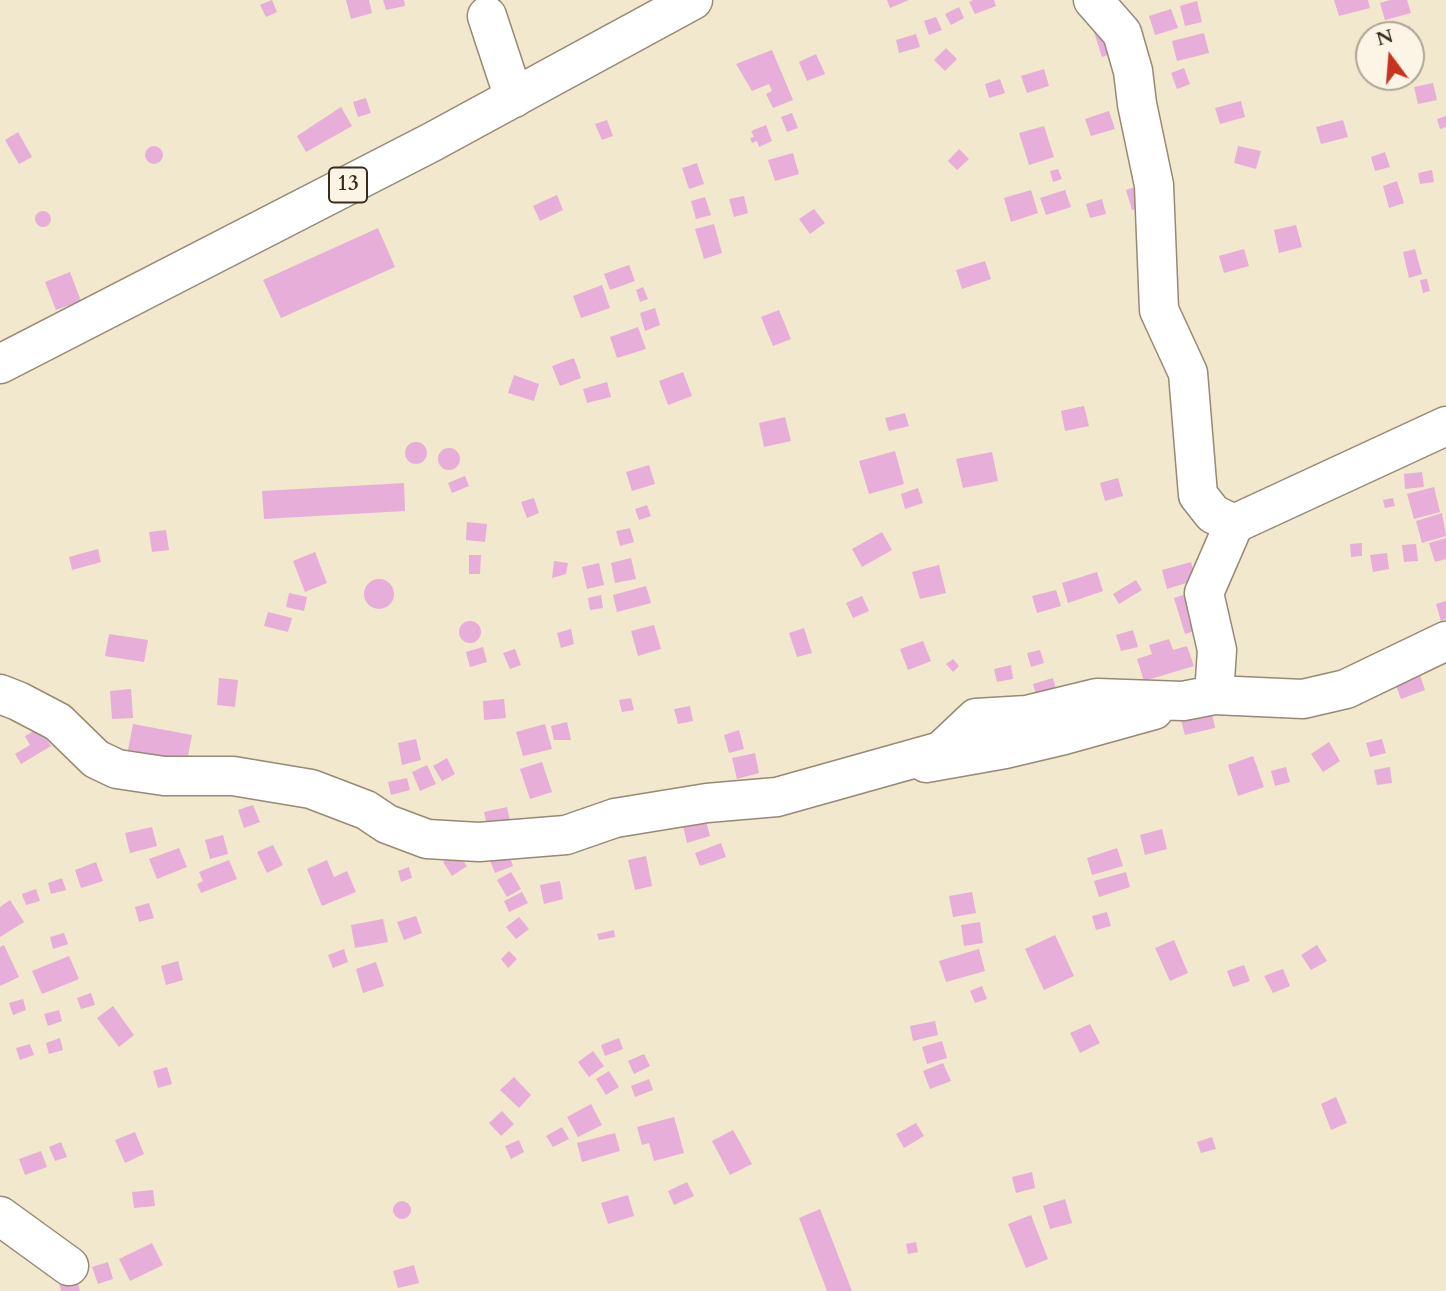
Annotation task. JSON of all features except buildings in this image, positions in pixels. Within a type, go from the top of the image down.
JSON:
[{"type":"street","name":"13","points":[[0,364],[432,142],[693,0]]},
{"type":"street","points":[[1093,0],[1122,33],[1133,71],[1154,185],[1159,310],[1188,373],[1198,495],[1213,514],[1234,524]]},
{"type":"street","points":[[487,16],[514,97]]},
{"type":"street","points":[[1198,698],[1217,650],[1204,593],[1234,524],[1446,426]]},
{"type":"street","points":[[0,694],[58,722],[96,758],[117,769],[164,776],[233,776],[311,789],[366,810],[387,824],[427,839],[479,842],[566,835],[615,818],[707,803],[777,797],[941,751],[976,718],[1027,715],[1097,698],[1303,699],[1346,689],[1446,641]]},
{"type":"street","points":[[0,1216],[69,1266]]}]
